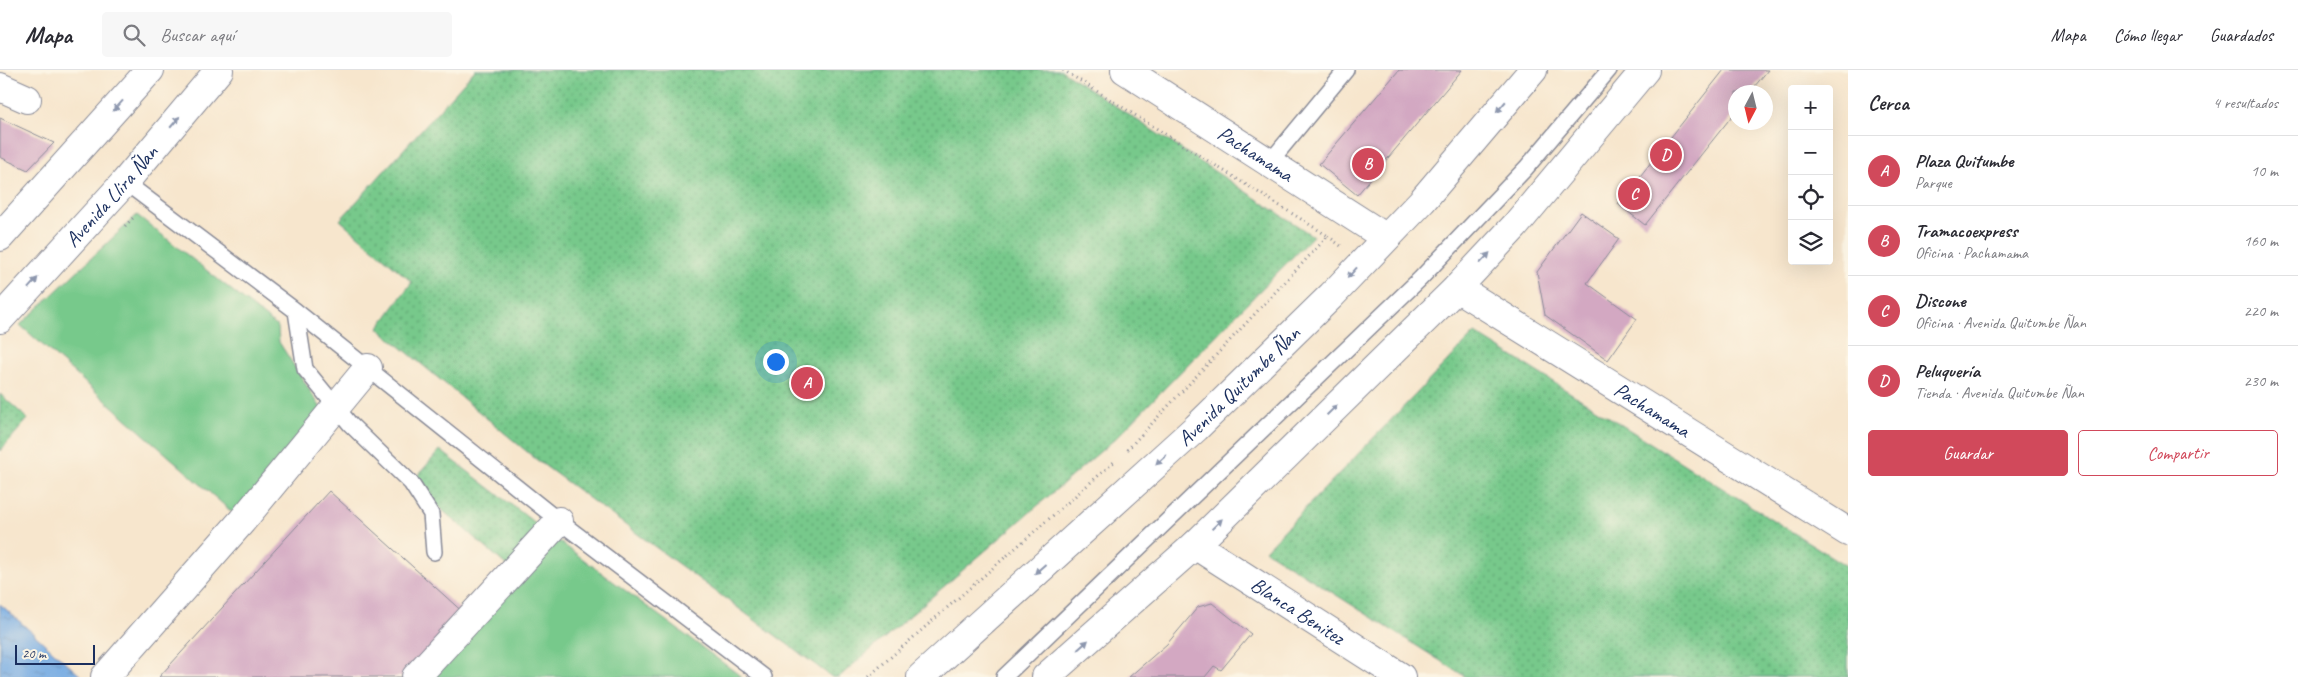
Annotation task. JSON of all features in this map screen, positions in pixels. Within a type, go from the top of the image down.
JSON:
[{"type":"street","points":[[0,237],[150,70]]},
{"type":"street","name":"Avenida Llira Ñan","points":[[0,319],[125,182],[219,70]]},
{"type":"street","name":"Pachamama","points":[[1125,70],[1385,237]]},
{"type":"street","name":"Avenida Quitumbe Ñan","points":[[920,677],[1196,428],[1332,295],[1385,237],[1422,201],[1533,70]]},
{"type":"street","points":[[1046,677],[1195,545],[1457,288],[1515,226],[1645,70]]},
{"type":"street","points":[[0,87],[26,99]]},
{"type":"street","name":"Pachamama","points":[[1457,288],[1848,532]]},
{"type":"street","points":[[105,677],[242,521],[368,368]]},
{"type":"street","points":[[416,677],[559,521]]},
{"type":"street","name":"Blanca Benitez","points":[[1195,545],[1402,677]]},
{"type":"lane","points":[[1269,163],[1346,70]]},
{"type":"lane","points":[[1004,677],[1420,279],[1526,168],[1609,70]]},
{"type":"lane","points":[[125,182],[296,311],[559,521],[764,677]]},
{"type":"lane","points":[[296,311],[305,369],[350,424],[411,483],[431,514],[434,552]]},
{"type":"path","points":[[1063,70],[1328,236],[1124,454]]},
{"type":"path","points":[[868,677],[1117,460]]},
{"type":"green space","points":[[475,70],[1061,70],[1313,236],[1116,438],[839,677],[832,677],[537,460],[378,328],[412,282],[340,220]]},
{"type":"green space","points":[[137,215],[278,327],[279,342],[328,419],[242,521],[20,325]]},
{"type":"green space","points":[[1475,333],[1848,567],[1848,677],[1466,677],[1265,550]]},
{"type":"green space","points":[[0,394],[28,419],[0,451]]},
{"type":"green space","points":[[440,450],[548,533],[513,571],[411,483]]},
{"type":"green space","points":[[548,533],[738,674],[741,677],[422,677]]},
{"type":"water","points":[[0,604],[82,677],[0,677]]},
{"type":"building","points":[[1399,70],[1462,70],[1357,195],[1319,164]]},
{"type":"building","points":[[1724,70],[1768,70],[1756,85],[1728,85],[1728,121],[1645,225],[1618,204]]},
{"type":"building","points":[[0,118],[54,143],[28,170],[0,157]]},
{"type":"building","points":[[1581,212],[1619,239],[1587,283],[1637,319],[1608,360],[1545,315],[1537,272]]},
{"type":"building","points":[[329,491],[466,615],[410,677],[159,677]]},
{"type":"building","points":[[1212,603],[1251,634],[1221,670],[1214,666],[1205,677],[1129,677],[1167,644],[1198,607]]},
{"type":"place","name":"Peluquería","points":[[1666,155]]},
{"type":"place","name":"Tramacoexpress","points":[[1368,164]]},
{"type":"place","name":"Discone","points":[[1634,194]]},
{"type":"place","name":"Plaza Quitumbe","points":[[807,383]]}]
